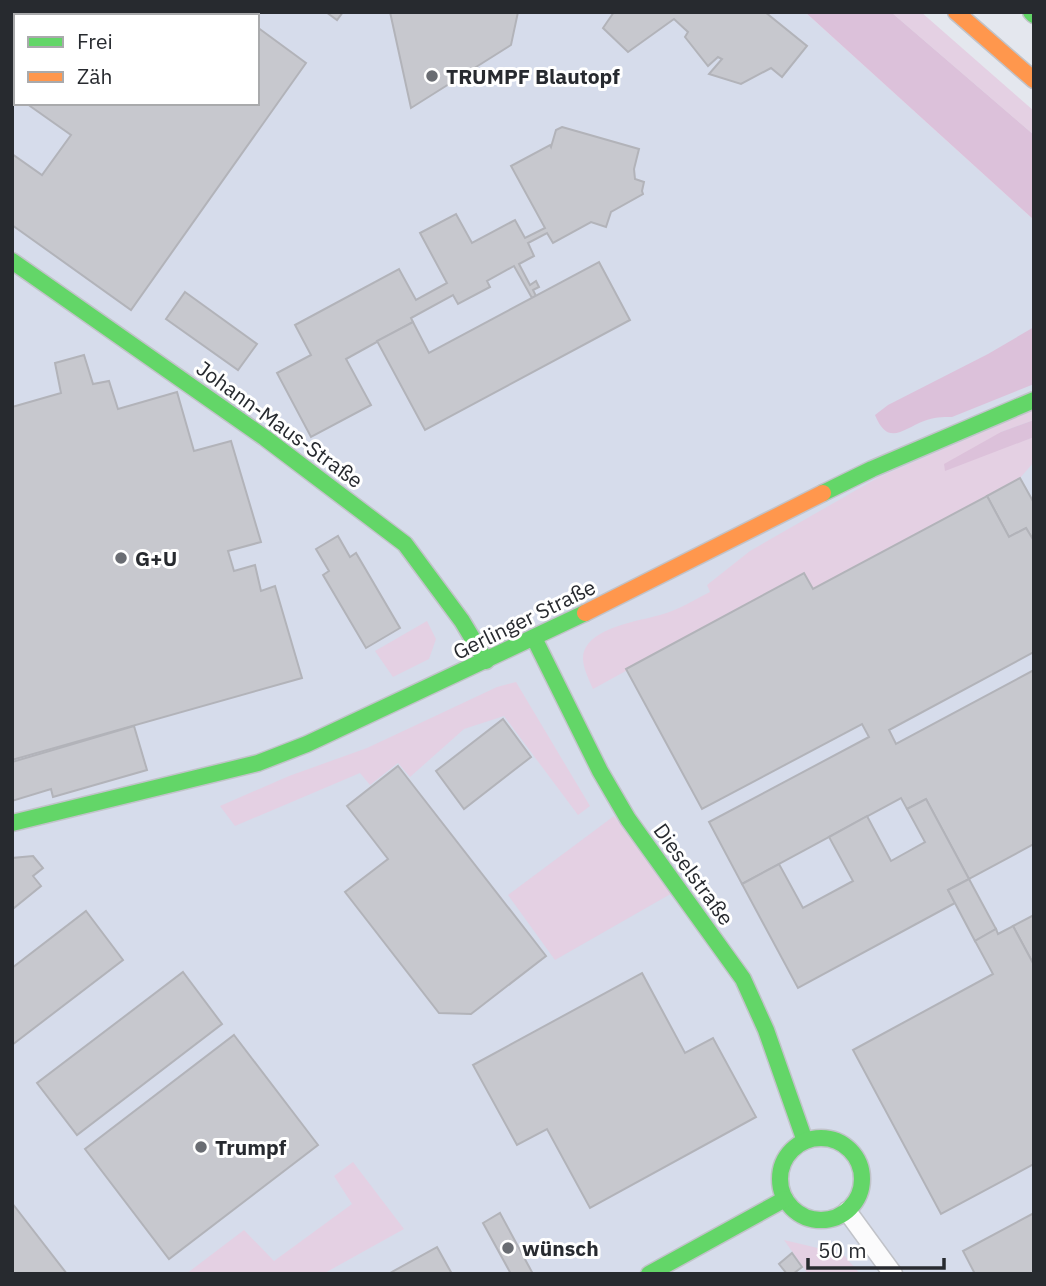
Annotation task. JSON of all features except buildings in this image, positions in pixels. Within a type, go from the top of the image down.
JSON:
[{"type":"main road","points":[[956,12],[1034,80]]},
{"type":"main road","name":"Johann-Maus-Straße","points":[[12,261],[265,438],[405,544],[458,614],[486,661]]},
{"type":"main road","name":"Gerlinger Straße","points":[[12,823],[258,763],[364,719],[486,661],[872,469],[1034,400]]},
{"type":"main road","name":"Dieselstraße","points":[[534,638],[600,771],[628,819],[743,979],[766,1030],[805,1141]]},
{"type":"main road","points":[[820,1138],[834,1140],[847,1147],[856,1158],[861,1172],[861,1186],[856,1200],[847,1211],[834,1218],[820,1220],[806,1217],[794,1210],[781,1189],[782,1166],[795,1147],[805,1141],[820,1138]]},
{"type":"main road","points":[[649,1274],[785,1199]]},
{"type":"street","points":[[847,1211],[893,1274]]},
{"type":"shaded area","points":[[12,12],[805,12],[1034,220],[1034,1274],[12,1274]]},
{"type":"shaded area","points":[[805,12],[891,12],[1034,135],[1034,220]]},
{"type":"shaded area","points":[[891,12],[921,12],[1034,111],[1034,135]]},
{"type":"shaded area","points":[[1034,327],[1034,384],[952,417],[928,420],[896,433],[885,431],[880,425],[875,415],[888,405],[988,354]]},
{"type":"shaded area","points":[[1034,410],[1034,420],[1001,432],[999,449],[1034,437],[1034,462],[1020,478],[813,589],[804,573],[593,689],[583,657],[586,647],[600,634],[620,625],[667,613],[710,592],[707,585],[750,551],[879,477]]},
{"type":"shaded area","points":[[1034,420],[1034,437],[945,471],[944,464],[1001,432]]},
{"type":"shaded area","points":[[427,621],[436,639],[429,659],[393,677],[375,651]]},
{"type":"shaded area","points":[[516,682],[590,806],[578,815],[504,716],[464,729],[410,777],[398,763],[370,785],[360,773],[235,826],[220,806],[289,776],[367,748],[497,687]]},
{"type":"shaded area","points":[[614,816],[674,892],[555,960],[508,895]]},
{"type":"shaded area","points":[[353,1162],[404,1229],[323,1274],[186,1274],[244,1230],[274,1261],[352,1204],[334,1176]]},
{"type":"shaded area","points":[[784,1240],[843,1254],[860,1274],[808,1274]]},
{"type":"traffic: fast","points":[[1031,12],[1034,15]]},
{"type":"traffic: fast","points":[[12,261],[265,438],[405,544],[462,621],[486,661]]},
{"type":"traffic: fast","points":[[823,493],[872,469],[1034,400]]},
{"type":"traffic: fast","points":[[12,823],[258,763],[307,744],[585,613]]},
{"type":"traffic: fast","points":[[534,638],[600,771],[628,819],[743,979],[766,1030],[805,1141]]},
{"type":"traffic: fast","points":[[821,1138],[837,1141],[850,1150],[859,1163],[862,1179],[859,1195],[850,1208],[837,1217],[821,1220],[805,1217],[792,1208],[783,1195],[780,1179],[783,1163],[792,1150],[805,1141],[821,1138]]},
{"type":"traffic: fast","points":[[649,1274],[785,1199]]},
{"type":"traffic: slow","points":[[956,12],[1034,80]]},
{"type":"traffic: slow","points":[[585,613],[823,493]]},
{"type":"place","name":"TRUMPF Blautopf","points":[[432,76]]},
{"type":"place","name":"G+U","points":[[121,558]]},
{"type":"place","name":"Trumpf","points":[[201,1147]]},
{"type":"place","name":"wünsch","points":[[508,1248]]}]
